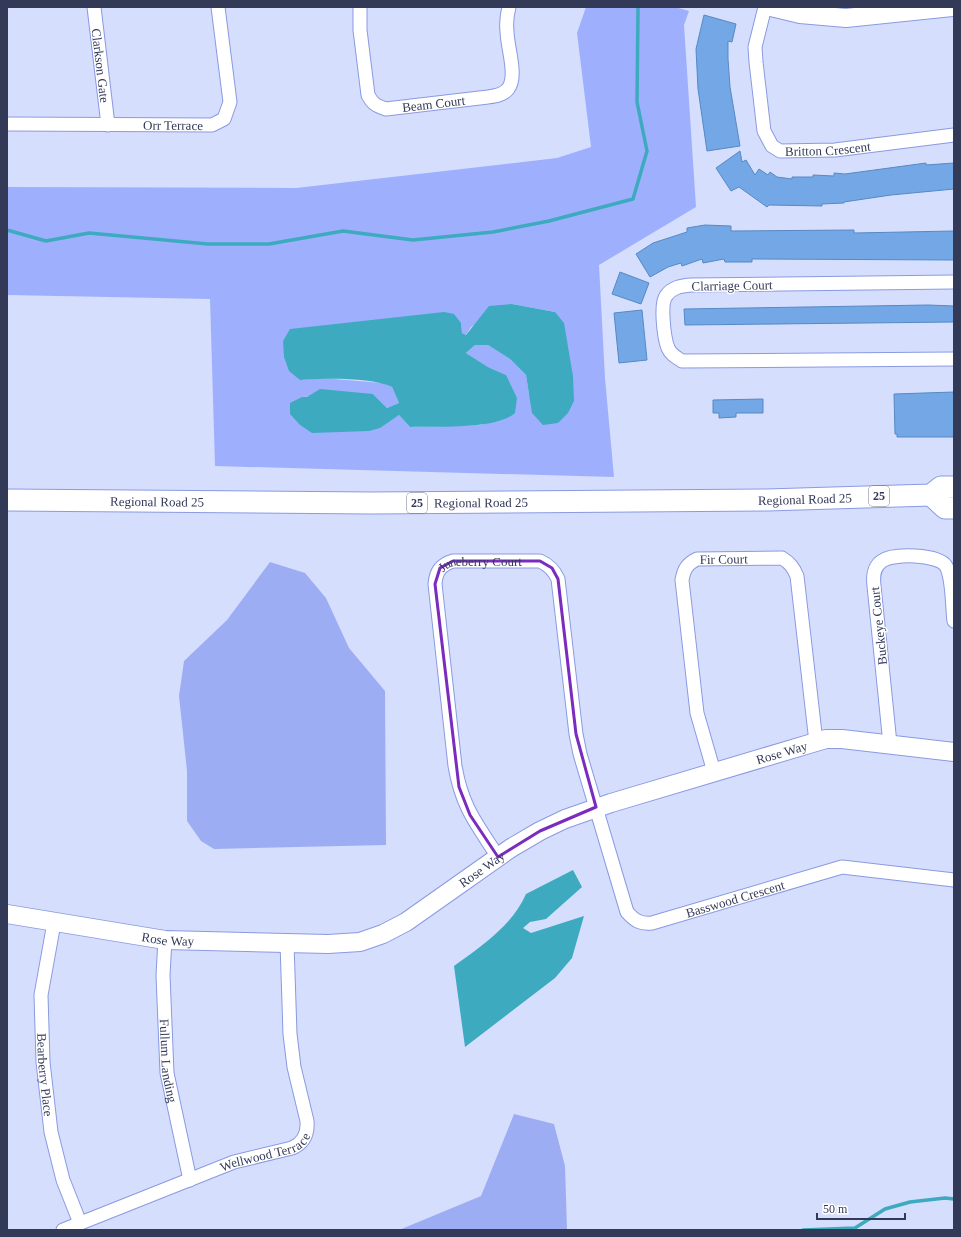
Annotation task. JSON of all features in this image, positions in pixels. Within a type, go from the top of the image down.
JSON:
[{"type":"main road","name":"Regional Road 25","points":[[7,500],[371,503],[768,500],[932,495],[942,487],[954,487]]},
{"type":"main road","points":[[932,495],[945,508],[954,508]]},
{"type":"street","name":"Clarkson Gate","points":[[94,7],[108,125]]},
{"type":"street","name":"Orr Terrace","points":[[7,124],[212,125],[224,119],[230,102],[218,7]]},
{"type":"street","name":"Beam Court","points":[[360,7],[360,30],[368,94],[372,102],[378,107],[386,109],[488,97],[499,95],[507,90],[511,82],[512,74],[506,20],[510,7]]},
{"type":"street","name":"Britton Crescent","points":[[765,7],[755,47],[764,131],[772,146],[780,151],[835,150],[954,135]]},
{"type":"street","points":[[771,7],[813,16],[846,18],[952,7]]},
{"type":"street","name":"Clarriage Court","points":[[954,282],[691,285],[673,289],[666,296],[662,305],[668,348],[673,355],[682,361],[954,358]]},
{"type":"street","name":"Buckeye Court","points":[[890,744],[873,576],[876,567],[882,561],[890,558],[929,557],[942,561],[948,573],[954,621]]},
{"type":"street","name":"Fir Court","points":[[714,772],[697,713],[682,580],[684,570],[688,564],[697,559],[782,558],[789,562],[794,568],[797,576],[816,742]]},
{"type":"street","name":"Juneberry Court","points":[[498,857],[464,804],[455,766],[435,584],[436,574],[446,563],[453,561],[540,561],[547,564],[555,573],[558,579],[576,734],[580,754],[596,808]]},
{"type":"street","name":"Rose Way","points":[[7,914],[54,923],[165,940],[287,943],[360,942],[383,934],[406,922],[498,857],[540,831],[596,808],[816,742],[842,739],[954,752]]},
{"type":"street","name":"Basswood Crescent","points":[[596,808],[627,912],[636,922],[642,924],[652,923],[842,867],[954,880]]},
{"type":"street","name":"Bearberry Place","points":[[54,923],[42,995],[43,1062],[51,1132],[63,1180],[80,1223]]},
{"type":"street","name":"Fullum Landing","points":[[165,940],[163,975],[167,1073],[190,1180]]},
{"type":"street","name":"Wellwood Terrace","points":[[63,1230],[234,1162],[292,1148],[301,1142],[307,1133],[307,1121],[294,1067],[290,1034],[287,943]]},
{"type":"highlighted area","points":[[453,561],[540,561],[552,568],[558,579],[576,734],[596,807],[540,831],[498,857],[470,815],[459,787],[435,584],[440,568]]},
{"type":"shaded area","points":[[586,7],[675,7],[689,11],[684,25],[696,207],[599,265],[605,378],[614,477],[215,466],[210,299],[7,295],[7,187],[296,188],[557,158],[591,147],[577,33]],"holes":[[[512,304],[555,312],[529,394],[526,375],[510,359],[488,345],[475,345],[466,353],[488,367],[506,375],[482,425],[410,427],[399,415],[392,419],[302,397],[373,394],[387,408],[399,403],[392,387],[383,383],[322,378],[300,380],[461,323],[462,333],[466,335],[471,327]]]},
{"type":"shaded area","points":[[512,304],[555,312],[564,323],[573,376],[574,401],[568,413],[558,423],[543,425],[532,413],[526,375],[510,359],[488,345],[475,345],[466,353],[488,367],[506,375],[517,398],[515,413],[506,418],[480,425],[410,427],[399,415],[380,428],[369,431],[312,433],[300,425],[290,414],[290,403],[302,397],[307,397],[320,389],[373,394],[387,408],[399,403],[392,387],[372,381],[347,379],[300,380],[289,371],[284,357],[283,341],[290,329],[444,312],[454,314],[461,323],[462,333],[466,335],[489,306]]},
{"type":"shaded area","points":[[270,562],[305,573],[326,598],[349,648],[385,691],[386,845],[214,849],[201,841],[187,821],[187,771],[179,696],[184,661],[227,620]]},
{"type":"shaded area","points":[[573,870],[582,887],[546,919],[530,922],[523,928],[531,933],[584,916],[572,958],[555,978],[465,1047],[454,966],[485,943],[504,926],[513,916],[526,894]]},
{"type":"shaded area","points":[[514,1114],[554,1124],[565,1166],[567,1230],[399,1230],[481,1196]]},
{"type":"building","points":[[704,15],[736,24],[732,42],[728,41],[728,59],[730,87],[740,146],[707,151],[698,89],[696,49]]},
{"type":"building","points":[[740,151],[742,162],[746,160],[755,175],[759,169],[768,175],[770,172],[777,177],[792,179],[792,177],[813,177],[813,175],[834,176],[834,173],[845,174],[926,163],[926,165],[954,163],[954,189],[891,195],[844,203],[822,204],[822,206],[769,205],[767,207],[739,187],[731,191],[716,168]]},
{"type":"building","points":[[705,225],[731,226],[731,231],[854,230],[854,233],[954,231],[954,260],[752,259],[752,262],[725,262],[724,259],[703,263],[702,259],[682,266],[681,263],[668,267],[650,277],[636,254],[653,243],[687,232],[687,228]]},
{"type":"building","points":[[620,272],[649,283],[641,304],[612,294]]},
{"type":"building","points":[[928,305],[954,306],[954,322],[685,325],[684,309]]},
{"type":"building","points":[[642,310],[647,360],[619,363],[614,313]]},
{"type":"building","points":[[954,392],[954,437],[897,437],[897,434],[895,434],[894,394]]},
{"type":"building","points":[[763,399],[763,413],[736,413],[736,417],[719,418],[719,413],[713,413],[713,400]]},
{"type":"waterway","points":[[7,230],[46,241],[89,233],[208,244],[269,244],[343,231],[413,240],[493,232],[549,221],[633,199],[647,151],[637,102],[638,9]]},
{"type":"waterway","points":[[803,1230],[855,1228],[885,1209],[910,1202],[945,1198],[954,1199]]}]
